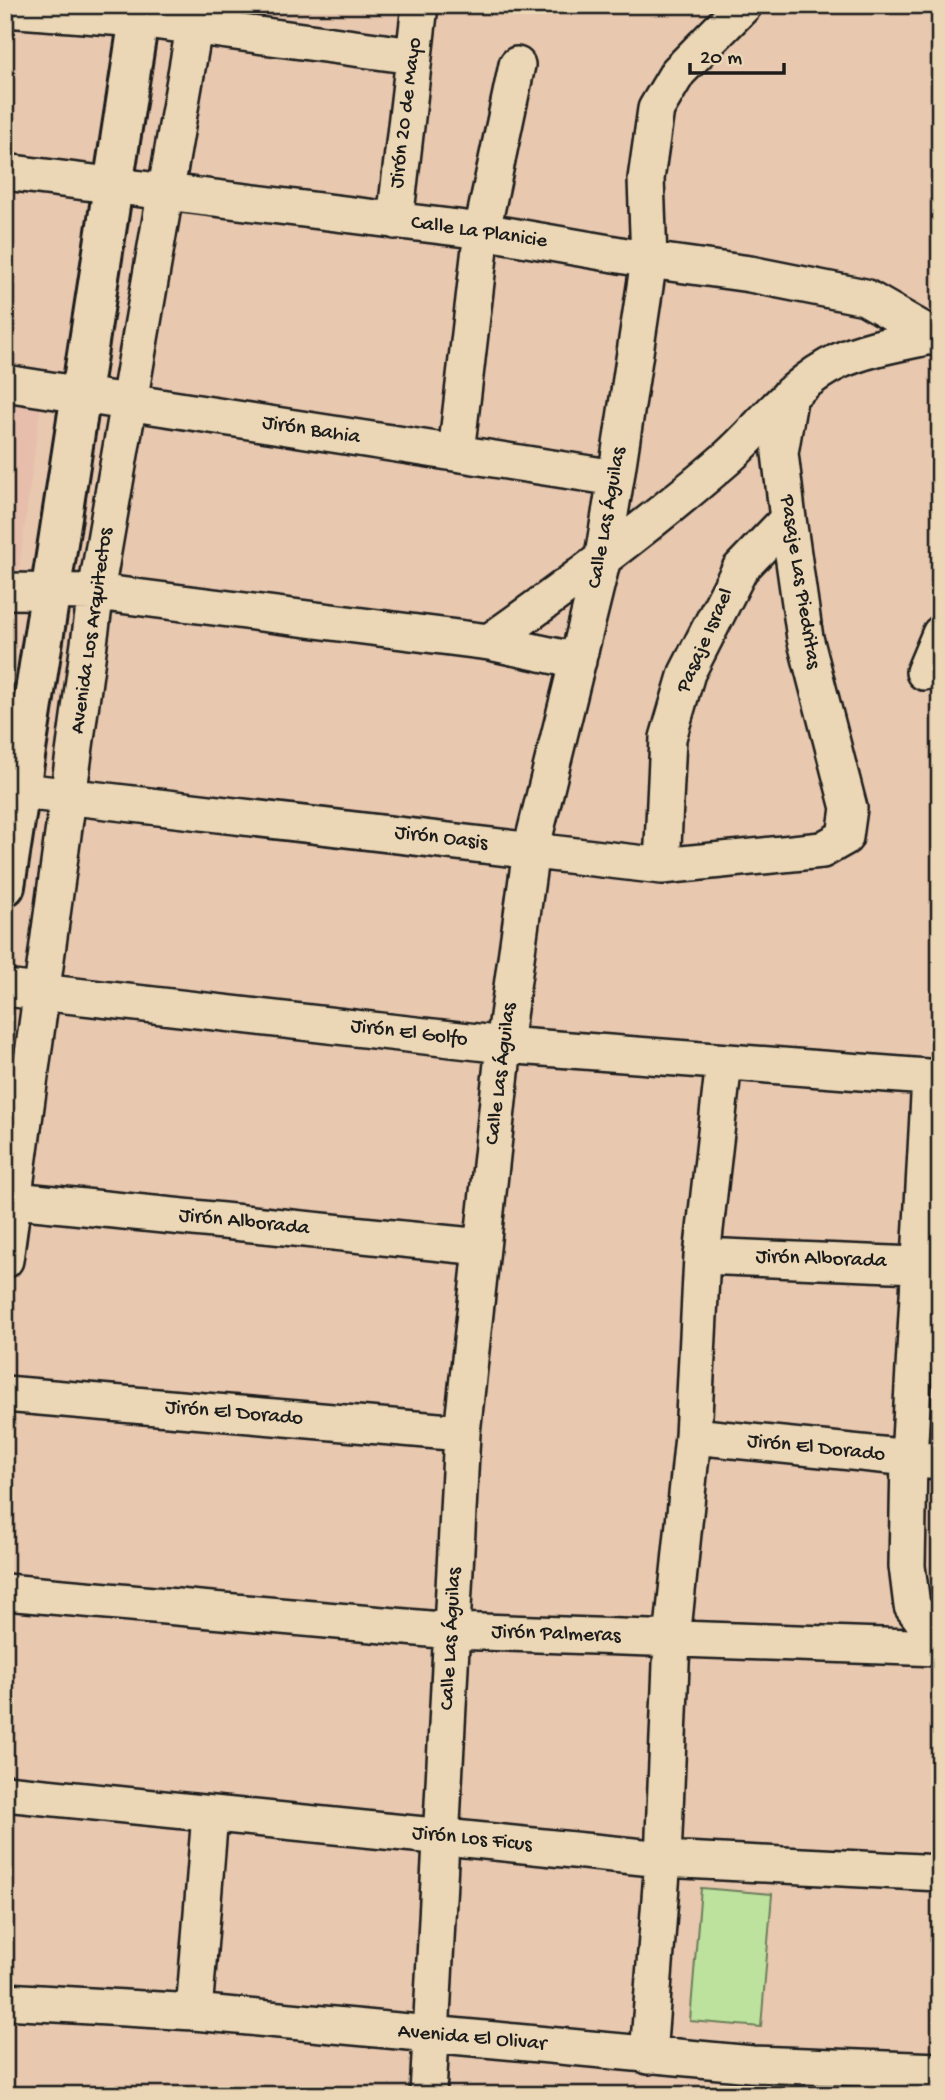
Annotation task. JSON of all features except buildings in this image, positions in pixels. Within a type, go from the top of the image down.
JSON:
[{"type":"main road","points":[[5,886],[12,789],[49,593],[140,12]]},
{"type":"street","name":"Jirón 20 de Mayo","points":[[395,221],[420,5]]},
{"type":"street","name":"Calle Las Águilas","points":[[428,2095],[462,1433],[504,1045],[531,850],[602,562],[649,260],[646,179],[656,109],[678,72],[744,5]]},
{"type":"street","points":[[5,9],[196,15],[414,56]]},
{"type":"street","name":"Avenida Los Arquitectos","points":[[5,1260],[10,1200],[43,993],[96,592],[131,403],[196,15]]},
{"type":"street","points":[[456,453],[482,231],[517,65]]},
{"type":"street","name":"Calle La Planicie","points":[[5,172],[482,231],[649,260],[750,274],[865,297],[936,338]]},
{"type":"street","points":[[489,642],[602,562],[728,457],[790,394],[837,362],[871,349],[936,338]]},
{"type":"street","name":"Jirón Bahia","points":[[5,383],[616,478]]},
{"type":"street","name":"Pasaje Las Piedritas","points":[[790,394],[780,453],[788,519],[805,638],[849,808]]},
{"type":"street","name":"Pasaje Israel","points":[[662,866],[668,738],[687,673],[740,569],[788,519]]},
{"type":"street","points":[[5,591],[96,592],[489,642],[578,661]]},
{"type":"street","points":[[924,672],[940,634]]},
{"type":"street","name":"Jirón Oasis","points":[[12,789],[662,866],[822,850],[845,836],[849,808]]},
{"type":"street","name":"Jirón El Golfo","points":[[5,988],[504,1045],[935,1078]]},
{"type":"street","points":[[648,2056],[663,1859],[672,1640],[693,1436],[702,1256],[724,1062]]},
{"type":"street","points":[[935,1078],[925,1460],[907,1566],[912,1605],[940,1645]]},
{"type":"street","name":"Jirón Alborada","points":[[10,1200],[482,1247]]},
{"type":"street","name":"Jirón Alborada","points":[[702,1256],[930,1265]]},
{"type":"street","name":"Jirón El Dorado","points":[[5,1394],[462,1433]]},
{"type":"street","name":"Jirón El Dorado","points":[[693,1436],[925,1460]]},
{"type":"street","name":"Jirón Palmeras","points":[[5,1592],[452,1631],[672,1640],[940,1645]]},
{"type":"street","name":"Jirón Los Ficus","points":[[5,1794],[663,1859],[940,1873]]},
{"type":"street","points":[[194,2012],[210,1814]]},
{"type":"street","name":"Avenida El Olivar","points":[[5,2001],[194,2012],[648,2056],[751,2080],[940,2071]]},
{"type":"shaded area","points":[[5,398],[41,402],[18,576],[5,575]]},
{"type":"green space","points":[[701,1888],[772,1894],[761,2027],[690,2021]]}]
